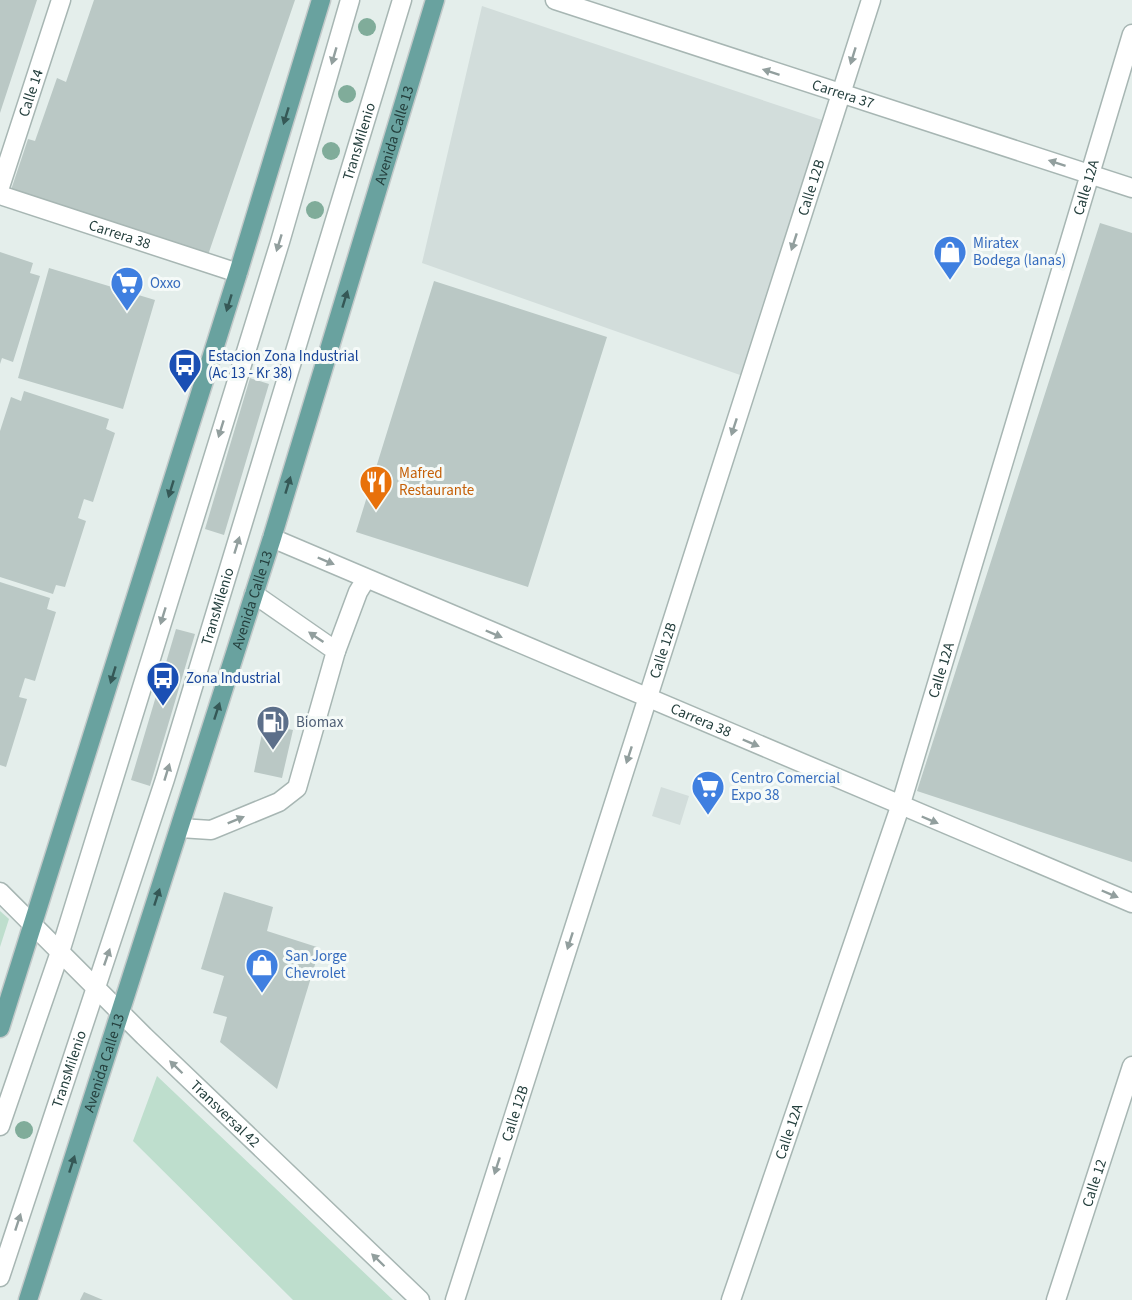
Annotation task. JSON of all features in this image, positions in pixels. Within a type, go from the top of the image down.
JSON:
[{"type":"main road","points":[[0,1028],[4,997],[34,925],[321,0]]},
{"type":"main road","name":"Avenida Calle 13","points":[[28,1300],[272,538],[435,0]]},
{"type":"street","name":"Calle 14","points":[[0,187],[61,0]]},
{"type":"street","points":[[0,1126],[60,952],[280,242],[350,0]]},
{"type":"street","name":"TransMilenio","points":[[0,1277],[169,768],[402,0]]},
{"type":"street","name":"Carrera 37","points":[[555,0],[1132,188]]},
{"type":"street","name":"Calle 12B","points":[[455,1300],[871,0]]},
{"type":"street","name":"Calle 12A","points":[[731,1300],[900,807],[1132,34]]},
{"type":"street","name":"Carrera 38","points":[[0,195],[238,273]]},
{"type":"street","name":"Carrera 38","points":[[272,538],[900,807],[1132,903]]},
{"type":"street","points":[[180,828],[211,830],[289,797],[297,788],[336,651],[358,592],[366,579]]},
{"type":"street","points":[[254,594],[336,651]]},
{"type":"street","name":"Transversal 42","points":[[0,892],[121,1013],[420,1300]]},
{"type":"street","name":"Calle 12","points":[[1056,1300],[1132,1066]]},
{"type":"shaded area","points":[[482,6],[825,121],[743,376],[422,263]]},
{"type":"shaded area","points":[[661,787],[689,796],[680,825],[652,816]]},
{"type":"green space","points":[[0,911],[9,919],[0,947]]},
{"type":"green space","points":[[157,1076],[393,1300],[293,1300],[133,1141]]},
{"type":"building","points":[[0,0],[37,0],[0,113]]},
{"type":"building","points":[[94,0],[295,0],[207,258],[11,190],[28,139],[35,141],[57,78],[66,82]]},
{"type":"building","points":[[1100,223],[1132,233],[1132,862],[917,791]]},
{"type":"building","points":[[0,252],[33,263],[30,273],[40,276],[13,362],[2,358],[0,364]]},
{"type":"building","points":[[49,268],[155,300],[123,409],[18,378]]},
{"type":"building","points":[[434,281],[607,337],[528,587],[356,532]]},
{"type":"building","points":[[250,378],[269,384],[224,535],[205,529]]},
{"type":"building","points":[[24,391],[109,419],[106,429],[115,433],[93,502],[84,499],[78,518],[86,521],[65,587],[56,585],[53,594],[0,577],[0,431],[11,397],[21,401]]},
{"type":"building","points":[[0,582],[50,598],[47,609],[56,612],[35,681],[25,678],[19,697],[27,699],[6,767],[0,765]]},
{"type":"building","name":"Zona Industrial","points":[[176,629],[195,634],[150,786],[131,780]]},
{"type":"building","name":"Biomax","points":[[264,724],[293,730],[282,778],[254,772]]},
{"type":"building","name":"San Jorge Chevrolet","points":[[224,892],[273,907],[267,931],[320,948],[277,1089],[220,1042],[227,1017],[213,1013],[224,976],[201,969]]},
{"type":"building","points":[[84,1292],[103,1300],[80,1300]]},
{"type":"place","name":"Miratex Bodega (lanas)","points":[[950,281]]},
{"type":"place","name":"Oxxo","points":[[127,312]]},
{"type":"place","name":"Estacion Zona Industrial (Ac 13 - Kr 38)","points":[[185,394]]},
{"type":"place","name":"Mafred Restaurante","points":[[376,511]]},
{"type":"place","name":"Zona Industrial","points":[[163,707]]},
{"type":"place","name":"Biomax","points":[[273,751]]},
{"type":"place","name":"Centro Comercial Expo 38","points":[[708,816]]},
{"type":"place","name":"San Jorge Chevrolet","points":[[262,994]]}]
